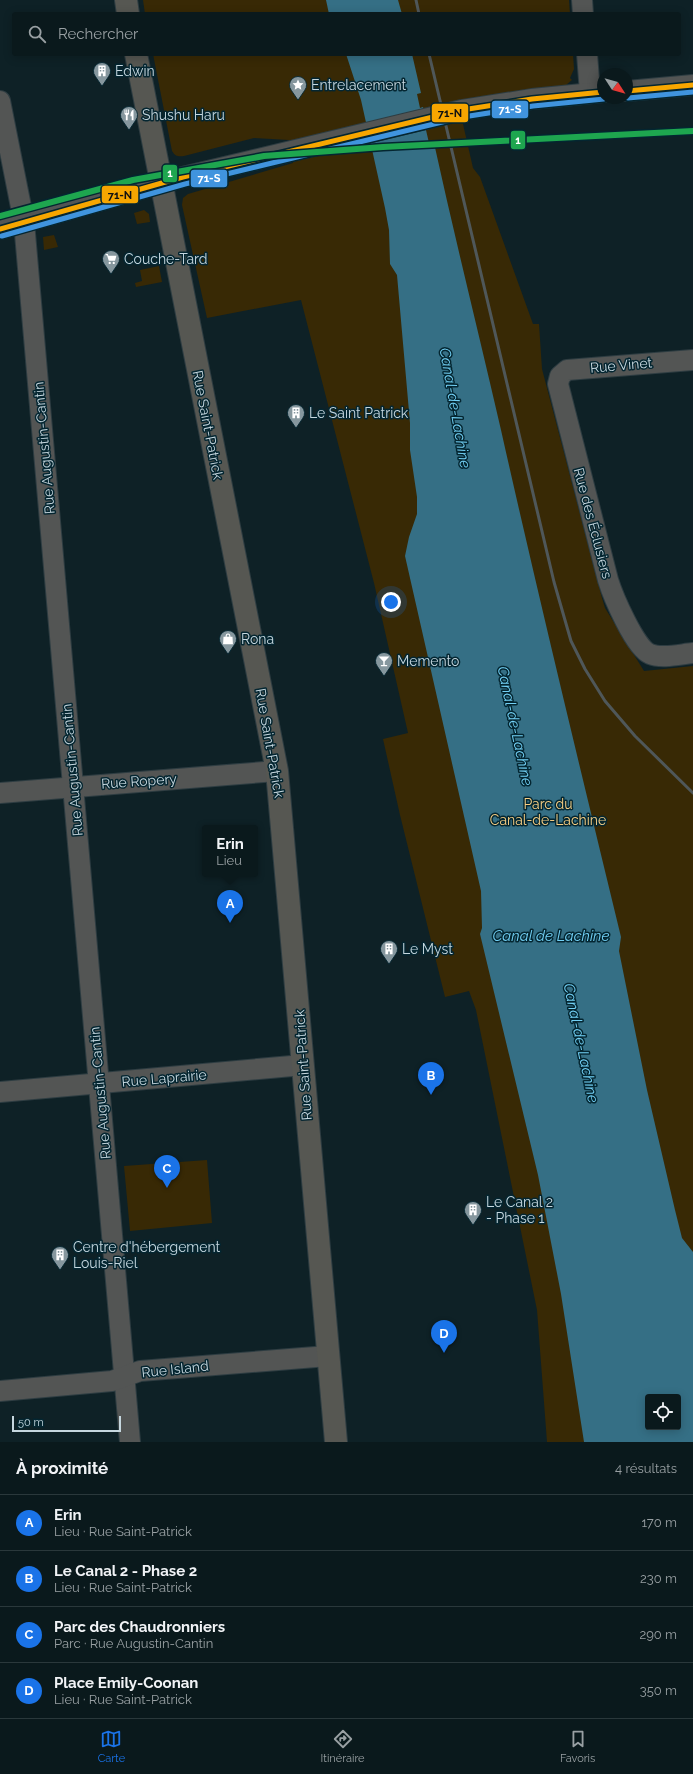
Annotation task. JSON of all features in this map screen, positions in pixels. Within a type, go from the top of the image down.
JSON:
[{"type":"main road","points":[[126,0],[128,12]]},
{"type":"main road","name":"Rue Saint-Patrick","points":[[136,56],[277,771],[336,1442]]},
{"type":"street","points":[[582,0],[583,12]]},
{"type":"street","points":[[0,229],[162,184],[427,118],[494,104],[596,93],[587,56]]},
{"type":"street","points":[[633,90],[693,85]]},
{"type":"street","name":"Rue Augustin-Cantin","points":[[0,101],[24,222],[130,1442]]},
{"type":"street","name":"Rue Vinet","points":[[558,384],[560,376],[567,370],[693,360]]},
{"type":"street","name":"Rue des Éclusiers","points":[[558,384],[612,593],[624,620],[648,654],[663,656],[693,653]]},
{"type":"street","name":"Rue Ropery","points":[[0,792],[277,771]]},
{"type":"street","name":"Rue Laprairie","points":[[0,1092],[303,1065]]},
{"type":"street","name":"Rue Island","points":[[0,1392],[112,1381],[140,1371],[328,1356]]},
{"type":"green space","points":[[143,0],[569,0],[570,12],[145,12]]},
{"type":"green space","name":"Parc du Canal-de-Lachine","points":[[153,56],[573,56],[574,69],[570,78],[572,80],[566,85],[458,102],[473,168],[480,177],[533,324],[539,324],[542,369],[605,608],[644,671],[693,666],[693,1442],[547,1442],[537,1310],[476,1010],[469,991],[445,997],[400,815],[383,739],[408,733],[374,583],[301,300],[207,318],[182,205],[183,198],[188,194],[293,163],[289,140],[254,138],[178,156],[172,151]]},
{"type":"green space","points":[[144,210],[149,214],[150,222],[137,224],[134,213]]},
{"type":"green space","points":[[54,235],[58,247],[44,250],[43,237]]},
{"type":"green space","points":[[159,266],[162,282],[136,287],[135,283],[142,281],[140,270]]},
{"type":"green space","points":[[207,1160],[212,1223],[130,1231],[124,1166]]},
{"type":"water","points":[[326,0],[398,0],[401,12],[329,12]]},
{"type":"water","name":"Canal de Lachine","points":[[347,56],[412,56],[421,93],[417,94],[420,108],[423,107],[429,129],[426,130],[429,143],[434,143],[545,620],[621,937],[619,951],[647,1090],[675,1210],[682,1238],[693,1252],[693,1442],[584,1442],[561,1294],[538,1175],[480,934],[482,928],[481,891],[405,556],[409,537],[417,514],[417,497],[410,450],[410,423],[397,275],[390,264],[389,230],[361,100]]},
{"type":"railway","points":[[416,0],[419,12]]},
{"type":"railway","points":[[429,56],[554,582],[571,641],[585,669],[605,701],[635,736],[693,793]]},
{"type":"metro line","name":"1","points":[[0,216],[133,180],[264,156],[383,147],[693,131]]},
{"type":"transit line","name":"71-N","points":[[633,90],[693,85]]},
{"type":"transit line","name":"71-S","points":[[633,98],[693,92]]},
{"type":"transit line","name":"71-N","points":[[0,229],[183,177],[462,110],[532,99],[597,93]]},
{"type":"transit line","name":"71-S","points":[[2,236],[185,184],[463,117],[533,106],[597,100]]},
{"type":"place","name":"Edwin","points":[[102,86]]},
{"type":"place","name":"Entrelacement","points":[[298,100]]},
{"type":"place","name":"Shushu Haru","points":[[129,130]]},
{"type":"place","name":"Couche-Tard","points":[[111,274]]},
{"type":"place","name":"Le Saint Patrick","points":[[296,428]]},
{"type":"place","name":"Rona","points":[[228,654]]},
{"type":"place","name":"Memento","points":[[384,676]]},
{"type":"place","name":"Erin","points":[[230,923]]},
{"type":"place","name":"Le Myst","points":[[389,964]]},
{"type":"place","name":"Le Canal 2 - Phase 2","points":[[431,1095]]},
{"type":"place","name":"Parc des Chaudronniers","points":[[167,1188]]},
{"type":"place","name":"Le Canal 2 - Phase 1","points":[[473,1225]]},
{"type":"place","name":"Centre d'hébergement Louis-Riel","points":[[60,1270]]},
{"type":"place","name":"Place Emily-Coonan","points":[[444,1353]]},
{"type":"water label","name":"Canal-de-Lachine","points":[[455,408]]},
{"type":"water label","name":"Canal-de-Lachine","points":[[515,726]]},
{"type":"water label","name":"Canal-de-Lachine","points":[[581,1043]]}]
